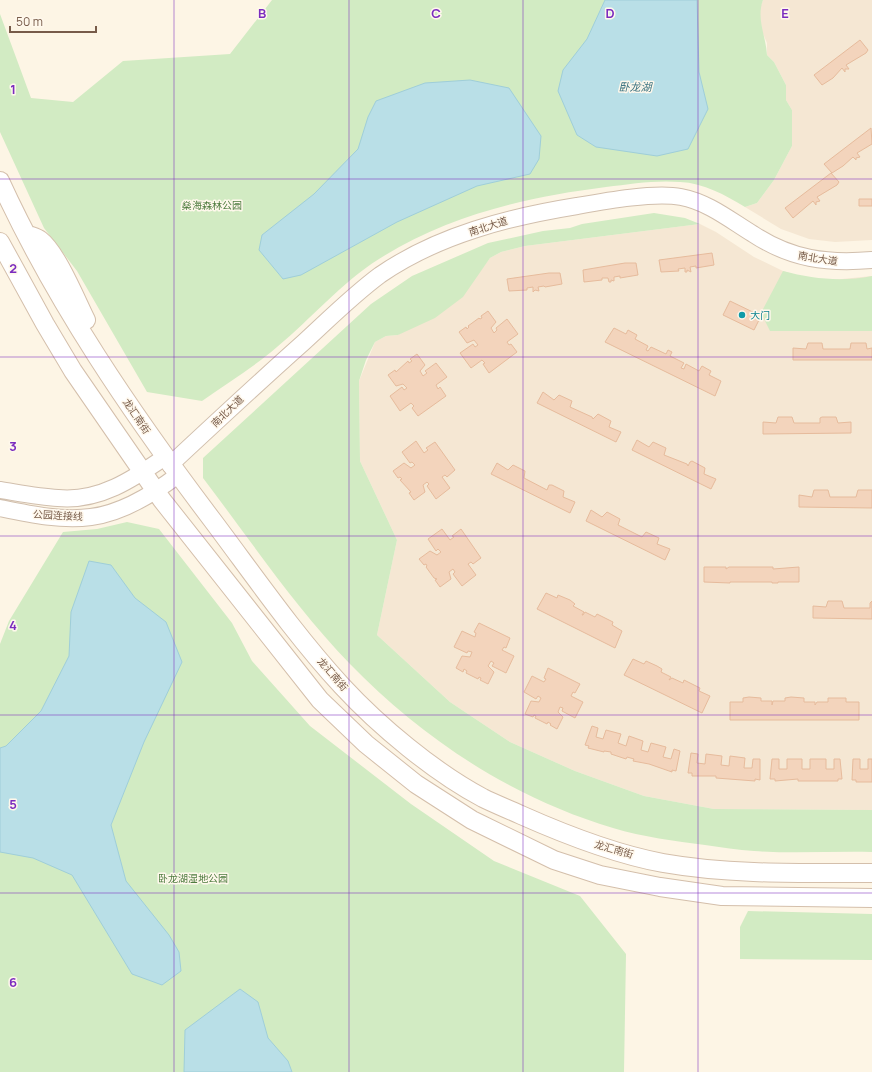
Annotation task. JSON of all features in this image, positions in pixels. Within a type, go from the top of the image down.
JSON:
[{"type":"main road","name":"龙汇南街","points":[[0,181],[24,234],[69,312],[131,408],[171,466],[290,623],[343,687],[384,726],[428,762],[482,797],[561,833],[608,849],[661,862],[723,871],[872,873]]},
{"type":"main road","points":[[0,242],[45,324],[73,371],[156,492],[266,634],[320,700],[366,744],[416,784],[472,820],[554,860],[600,875],[660,887],[722,896],[872,898]]},
{"type":"street","name":"南北大道","points":[[171,466],[253,387],[351,299],[381,275],[446,240],[500,222],[540,212],[625,199],[680,197],[703,204],[781,250],[812,259],[844,262],[872,260]]},
{"type":"street","name":"公园连接线","points":[[0,490],[59,499],[88,496],[111,490],[143,473],[171,466]]},
{"type":"street","name":"公园连接线","points":[[0,508],[57,517],[91,517],[120,509],[156,492],[171,466]]},
{"type":"shaded area","points":[[763,0],[872,0],[872,240],[835,242],[809,239],[781,229],[745,207],[757,203],[774,180],[792,146],[792,110],[786,100],[786,85],[774,62],[767,55],[767,43],[760,27],[760,8]]},
{"type":"shaded area","points":[[700,224],[716,232],[754,257],[783,271],[806,278],[832,280],[872,276],[872,810],[714,809],[644,796],[575,771],[510,742],[450,702],[377,635],[397,540],[360,461],[359,381],[375,342],[386,336],[398,335],[481,270],[490,258],[501,252],[525,246]]},
{"type":"green space","name":"燊海森林公园","points":[[272,0],[763,0],[761,7],[761,21],[767,55],[774,62],[786,85],[786,100],[792,110],[792,146],[774,180],[757,203],[745,207],[706,187],[680,182],[652,182],[547,196],[489,210],[460,220],[405,244],[365,268],[268,354],[202,401],[147,392],[77,271],[44,228],[0,132],[0,14],[31,98],[73,102],[123,61],[230,54]]},
{"type":"green space","points":[[654,213],[685,218],[700,224],[525,246],[501,252],[490,258],[463,297],[435,318],[398,335],[386,336],[375,342],[366,360],[359,381],[360,461],[397,540],[377,635],[450,702],[510,742],[575,771],[644,796],[714,809],[872,810],[872,852],[754,851],[647,836],[613,828],[576,815],[505,783],[471,763],[439,741],[408,717],[350,664],[292,597],[203,478],[203,458],[371,304],[412,276],[488,243],[543,231],[570,228],[582,224]]},
{"type":"green space","points":[[783,271],[828,279],[850,279],[872,276],[872,331],[770,331],[761,313]]},
{"type":"green space","name":"卧龙湖湿地公园","points":[[127,522],[159,529],[232,623],[252,661],[310,726],[411,804],[494,861],[580,896],[626,954],[624,1072],[0,1072],[0,644],[9,621],[63,532],[97,529]]},
{"type":"green space","points":[[748,911],[872,914],[872,960],[740,959],[740,927]]},
{"type":"water","name":"卧龙湖","points":[[605,0],[697,0],[699,72],[708,109],[688,149],[657,156],[596,147],[577,135],[558,91],[563,70],[587,39]]},
{"type":"water","points":[[470,80],[509,88],[541,136],[539,159],[530,174],[477,186],[397,222],[301,275],[283,279],[259,250],[262,235],[314,194],[358,149],[368,117],[376,101],[425,83]]},
{"type":"water","points":[[89,561],[111,565],[135,598],[166,622],[182,662],[144,742],[111,825],[126,881],[169,935],[179,952],[181,971],[162,985],[132,974],[72,875],[33,858],[0,852],[0,748],[6,746],[41,711],[69,656],[71,612]]},
{"type":"water","points":[[240,989],[258,1002],[268,1038],[288,1061],[292,1072],[184,1072],[185,1030]]},
{"type":"building","points":[[860,40],[868,50],[866,53],[846,65],[849,69],[845,69],[845,72],[842,68],[833,78],[822,85],[814,75]]},
{"type":"building","points":[[871,128],[872,144],[857,153],[860,157],[856,158],[856,160],[853,157],[832,173],[824,164]]},
{"type":"building","points":[[831,173],[839,182],[837,185],[817,197],[820,201],[816,202],[816,205],[813,201],[793,218],[785,208]]},
{"type":"building","points":[[859,199],[872,199],[872,206],[859,206]]},
{"type":"building","points":[[712,253],[714,265],[696,268],[696,266],[690,267],[691,272],[687,270],[687,272],[685,272],[685,268],[678,269],[679,271],[661,272],[659,260]]},
{"type":"building","points":[[625,263],[636,263],[638,275],[620,278],[620,276],[614,277],[614,281],[611,280],[611,282],[609,282],[608,278],[602,278],[602,280],[584,282],[583,270]]},
{"type":"building","points":[[549,273],[560,273],[562,284],[538,287],[539,291],[535,290],[533,292],[533,287],[527,288],[527,290],[509,291],[507,279]]},
{"type":"building","name":"大门","points":[[730,301],[761,316],[754,330],[723,315]]},
{"type":"building","points":[[488,311],[496,322],[491,328],[494,333],[497,330],[496,328],[507,319],[518,334],[507,342],[509,345],[511,344],[517,352],[489,373],[483,364],[485,363],[482,360],[471,368],[460,353],[473,344],[475,347],[478,345],[474,340],[467,343],[459,332],[466,327],[467,329],[469,327],[468,326],[479,318],[482,318],[481,316]]},
{"type":"building","points":[[614,328],[626,334],[628,330],[637,335],[635,339],[648,346],[646,350],[648,351],[651,347],[666,354],[668,350],[672,352],[670,356],[684,363],[681,368],[684,369],[686,364],[699,371],[702,366],[711,371],[709,375],[721,381],[715,396],[605,342]]},
{"type":"building","points":[[808,343],[822,343],[823,349],[850,349],[851,343],[866,343],[867,349],[872,348],[872,360],[793,360],[793,348],[806,349]]},
{"type":"building","points":[[417,354],[425,365],[420,371],[423,376],[427,373],[425,371],[436,363],[447,377],[436,385],[438,389],[440,387],[446,396],[418,416],[412,408],[414,406],[411,403],[400,411],[390,396],[402,387],[404,390],[407,388],[403,384],[396,386],[388,375],[395,370],[396,372],[408,361],[409,363],[412,361],[410,359]]},
{"type":"building","points":[[543,392],[554,400],[559,395],[572,401],[570,407],[592,417],[593,419],[598,414],[611,421],[609,427],[621,432],[616,442],[537,403]]},
{"type":"building","points":[[778,417],[792,417],[794,423],[820,423],[820,418],[822,417],[836,417],[838,423],[851,422],[851,433],[763,434],[763,422],[776,423]]},
{"type":"building","points":[[637,440],[649,447],[653,442],[666,448],[664,455],[687,464],[688,466],[692,461],[705,468],[704,474],[716,479],[711,489],[632,450]]},
{"type":"building","points":[[416,441],[424,453],[428,450],[426,448],[435,442],[455,470],[447,477],[445,475],[442,477],[450,488],[436,499],[427,486],[429,484],[427,482],[423,485],[425,492],[414,500],[409,493],[411,492],[400,480],[402,479],[400,477],[398,478],[393,471],[404,463],[411,468],[415,465],[412,462],[410,463],[402,452]]},
{"type":"building","points":[[497,463],[508,470],[513,465],[525,471],[524,478],[547,490],[549,485],[552,485],[564,491],[563,497],[575,502],[570,513],[491,474]]},
{"type":"building","points":[[814,490],[828,490],[830,497],[856,497],[858,490],[872,490],[872,508],[799,507],[799,495],[812,497]]},
{"type":"building","points":[[591,510],[602,517],[607,512],[620,519],[618,525],[642,537],[646,532],[659,538],[657,544],[670,549],[665,560],[586,521]]},
{"type":"building","points":[[442,529],[450,540],[454,537],[452,536],[461,529],[481,558],[473,564],[471,562],[468,564],[476,575],[462,586],[453,574],[455,572],[453,569],[449,572],[451,579],[440,587],[435,580],[437,579],[434,578],[426,567],[426,564],[424,565],[419,559],[430,551],[437,555],[441,552],[438,549],[436,551],[428,539]]},
{"type":"building","points":[[704,567],[726,567],[726,569],[729,567],[773,567],[773,569],[799,567],[799,582],[704,582]]},
{"type":"building","points":[[546,593],[557,598],[558,595],[570,600],[575,604],[573,606],[584,612],[582,615],[585,612],[595,617],[597,614],[613,622],[612,625],[622,631],[615,648],[537,609]]},
{"type":"building","points":[[828,601],[842,601],[844,608],[870,608],[870,603],[872,601],[872,619],[813,618],[813,606],[826,607]]},
{"type":"building","points":[[479,623],[510,638],[506,648],[504,647],[502,650],[514,656],[506,673],[492,666],[494,663],[491,661],[488,666],[494,672],[488,684],[480,680],[481,678],[479,677],[478,679],[466,673],[467,671],[464,669],[463,672],[456,668],[462,656],[470,657],[472,652],[468,651],[467,653],[454,647],[462,631],[475,637],[476,633],[474,632]]},
{"type":"building","points":[[633,659],[644,664],[646,661],[657,666],[662,669],[661,672],[671,677],[669,680],[672,678],[683,683],[684,680],[700,688],[699,691],[710,696],[702,713],[624,675]]},
{"type":"building","points":[[548,668],[580,684],[575,693],[573,692],[571,696],[583,702],[575,718],[562,711],[563,708],[560,707],[558,712],[563,717],[557,729],[548,722],[547,724],[535,718],[536,716],[534,715],[533,717],[525,714],[531,701],[539,702],[541,698],[538,696],[536,699],[524,692],[532,676],[544,682]]},
{"type":"building","points":[[791,697],[804,698],[804,702],[815,702],[815,705],[817,702],[828,702],[828,698],[846,698],[846,702],[859,702],[859,720],[730,720],[730,702],[743,702],[743,698],[761,698],[761,701],[772,701],[772,705],[773,701],[785,701],[785,698]]},
{"type":"building","points":[[592,726],[598,728],[596,737],[603,739],[606,730],[621,734],[618,743],[626,746],[629,736],[643,741],[641,750],[648,752],[651,743],[666,747],[663,757],[671,759],[674,749],[680,751],[676,771],[672,770],[672,772],[649,764],[633,761],[634,759],[627,757],[626,759],[611,754],[611,752],[588,748],[589,746],[585,745]]},
{"type":"building","points":[[691,753],[698,754],[697,763],[705,764],[706,754],[722,756],[721,765],[729,766],[730,756],[745,758],[744,768],[752,768],[753,759],[760,759],[760,780],[755,779],[755,781],[716,778],[716,776],[692,776],[692,773],[688,773]]},
{"type":"building","points":[[772,759],[779,759],[779,769],[787,769],[787,759],[802,759],[802,769],[810,769],[810,759],[826,759],[826,769],[834,769],[834,759],[840,759],[842,779],[838,779],[838,781],[798,781],[798,779],[775,781],[775,779],[770,779]]},
{"type":"building","points":[[853,759],[860,759],[860,769],[868,769],[868,759],[872,759],[872,782],[856,782],[856,780],[852,780]]},
{"type":"place","name":"大门","points":[[742,315]]}]
